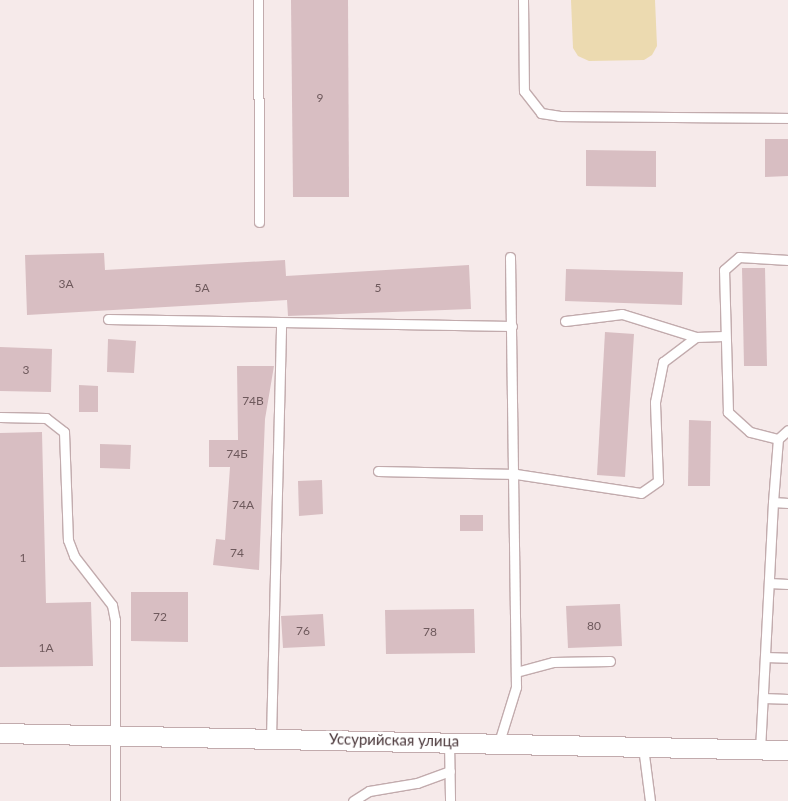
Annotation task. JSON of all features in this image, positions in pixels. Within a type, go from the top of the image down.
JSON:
[{"type":"street","name":"Уссурийская улица","points":[[0,733],[499,742],[788,750]]},
{"type":"lane","points":[[258,0],[259,222]]},
{"type":"lane","points":[[523,0],[524,91],[541,113],[558,116],[788,118]]},
{"type":"lane","points":[[499,742],[514,702],[516,672],[516,474],[510,257]]},
{"type":"lane","points":[[778,439],[750,432],[728,412],[724,336],[724,270],[730,262],[739,258],[788,260]]},
{"type":"lane","points":[[565,321],[622,314],[696,337],[724,336]]},
{"type":"lane","points":[[108,319],[512,326]]},
{"type":"lane","points":[[271,738],[281,322]]},
{"type":"lane","points":[[378,471],[516,474],[628,493],[652,489],[660,470],[655,402],[659,370],[677,348],[696,337]]},
{"type":"lane","points":[[0,417],[46,418],[64,432],[68,540],[74,556],[112,605],[115,620],[115,801]]},
{"type":"lane","points":[[760,750],[778,439],[788,430]]},
{"type":"lane","points":[[773,502],[788,502]]},
{"type":"lane","points":[[769,583],[788,584]]},
{"type":"lane","points":[[765,657],[788,658]]},
{"type":"lane","points":[[516,672],[553,662],[610,662]]},
{"type":"lane","points":[[763,698],[788,699]]},
{"type":"lane","points":[[449,741],[450,801]]},
{"type":"lane","points":[[642,747],[650,801]]},
{"type":"lane","points":[[353,801],[368,791],[417,783],[450,771]]},
{"type":"shaded area","points":[[571,0],[655,0],[657,46],[652,55],[644,60],[589,61],[578,56],[573,48]]},
{"type":"building","points":[[291,0],[348,0],[349,197],[293,197]]},
{"type":"building","points":[[765,139],[788,139],[788,176],[765,177]]},
{"type":"building","points":[[586,150],[656,151],[656,187],[586,186]]},
{"type":"building","points":[[104,253],[105,270],[285,260],[286,276],[469,265],[471,309],[288,316],[287,300],[27,315],[25,255]]},
{"type":"building","points":[[742,268],[765,268],[767,366],[744,366]]},
{"type":"building","points":[[566,269],[683,272],[682,305],[565,301]]},
{"type":"building","points":[[605,332],[634,334],[625,477],[597,475]]},
{"type":"building","points":[[108,339],[136,341],[134,373],[107,372]]},
{"type":"building","points":[[0,347],[52,349],[51,392],[0,391]]},
{"type":"building","points":[[237,366],[274,366],[265,419],[259,570],[213,565],[216,539],[225,540],[230,467],[209,467],[209,440],[238,440]]},
{"type":"building","points":[[79,385],[98,386],[98,412],[79,412]]},
{"type":"building","points":[[689,420],[711,421],[710,486],[688,486]]},
{"type":"building","points":[[42,432],[46,603],[91,602],[93,666],[0,667],[0,433]]},
{"type":"building","points":[[100,444],[131,445],[130,469],[100,468]]},
{"type":"building","points":[[322,480],[323,514],[299,516],[298,481]]},
{"type":"building","points":[[460,515],[483,515],[483,531],[460,531]]},
{"type":"building","points":[[131,592],[188,592],[188,642],[131,641]]},
{"type":"building","points":[[620,604],[622,646],[568,648],[566,606]]},
{"type":"building","points":[[474,609],[475,653],[386,654],[385,610]]},
{"type":"building","points":[[323,614],[325,646],[283,648],[281,616]]}]
